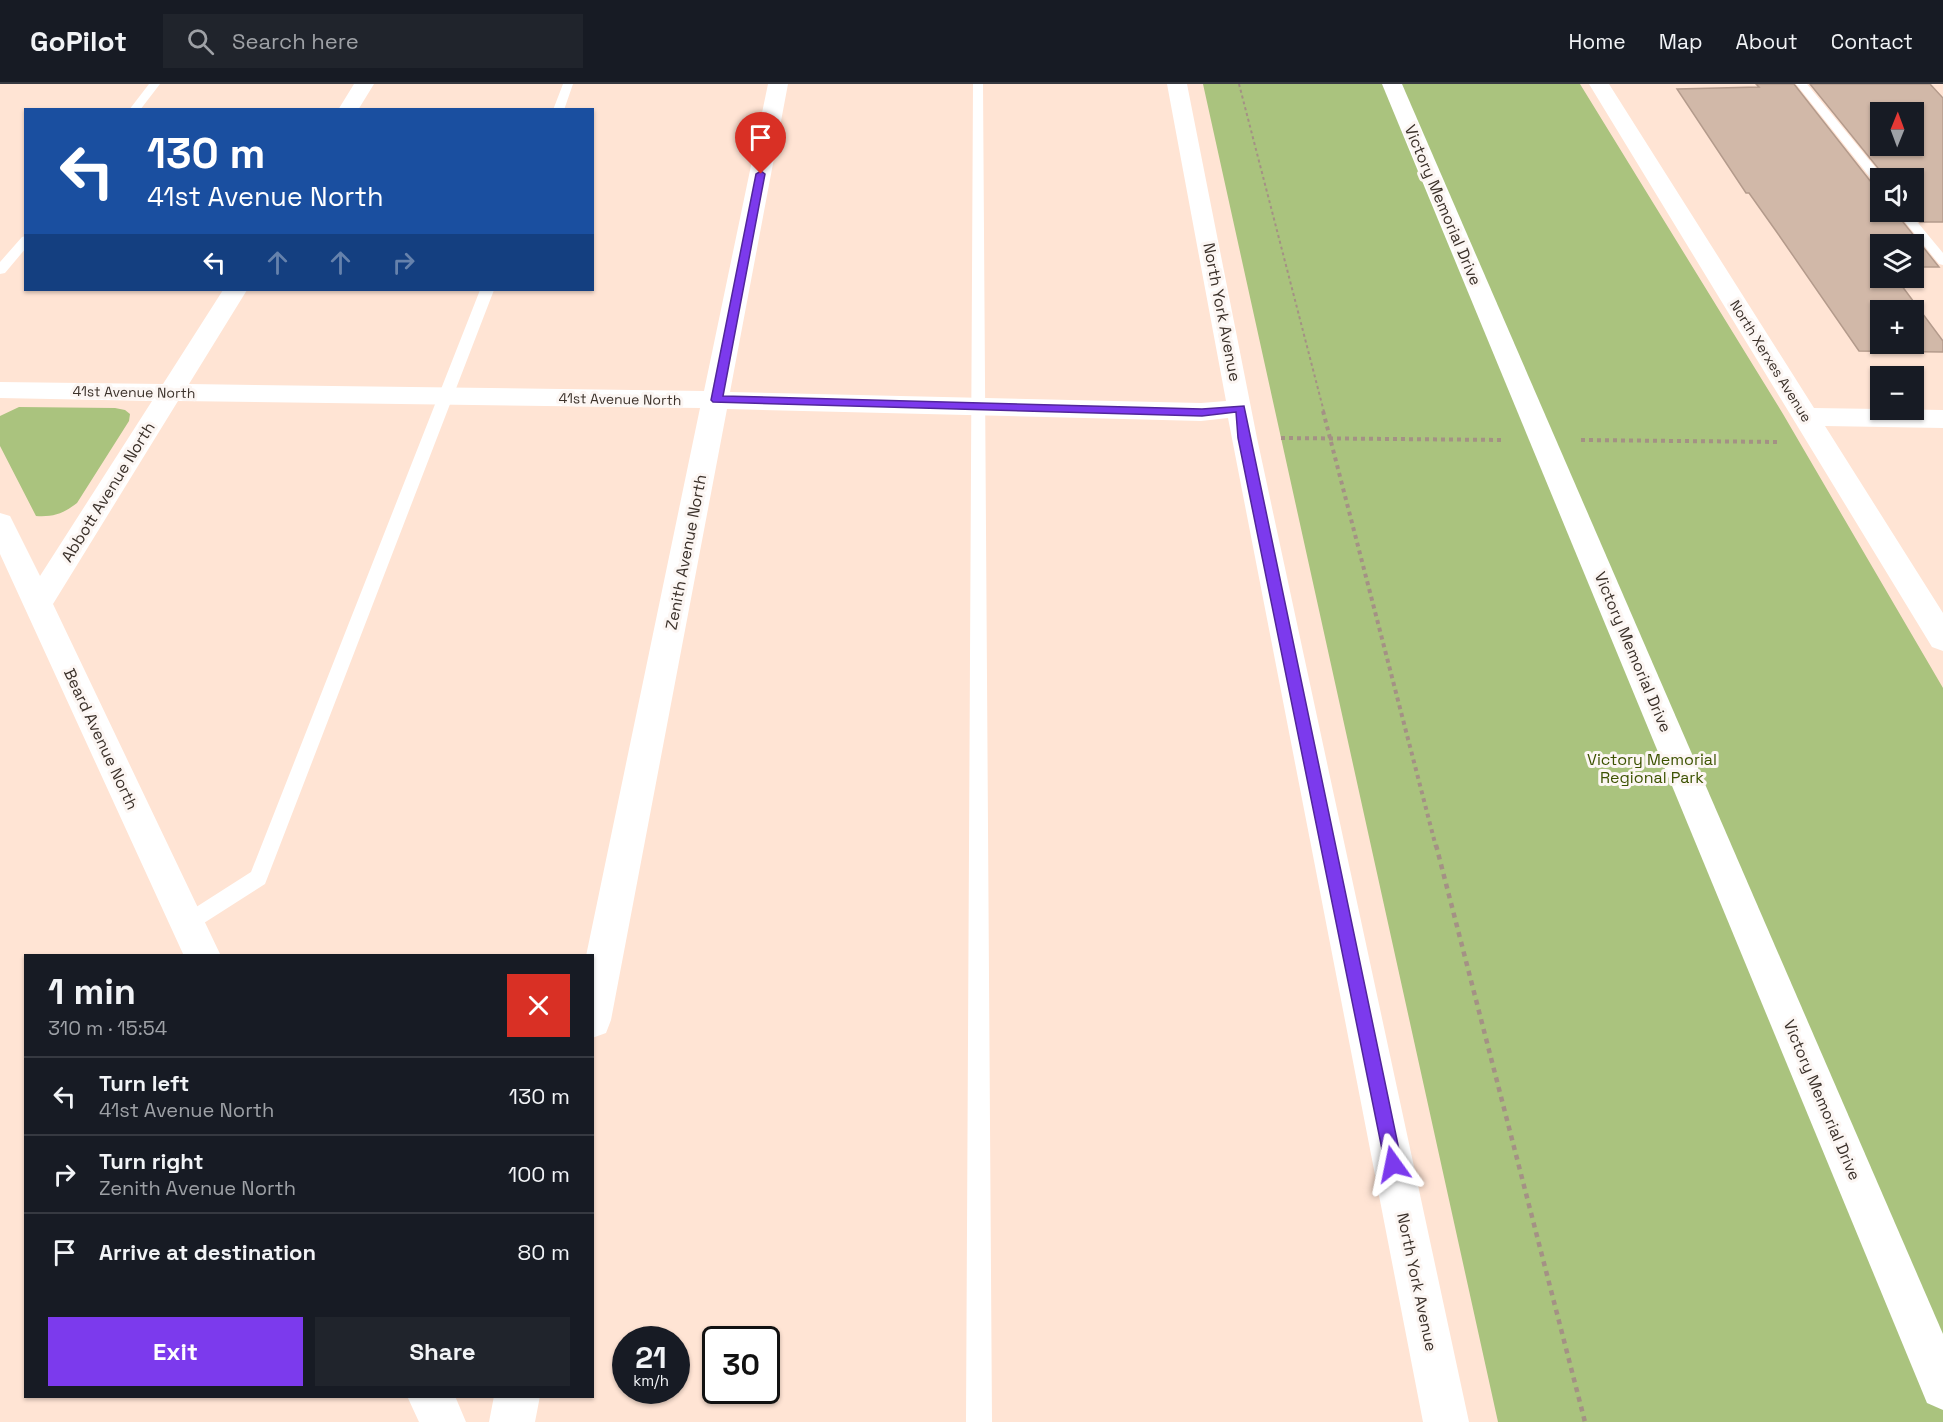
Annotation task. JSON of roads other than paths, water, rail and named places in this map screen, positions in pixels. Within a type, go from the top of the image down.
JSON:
[{"type":"street","points":[[349,108],[364,84]]},
{"type":"street","name":"Zenith Avenue North","points":[[594,1010],[778,84]]},
{"type":"street","name":"North York Avenue","points":[[1177,84],[1244,438],[1446,1422]]},
{"type":"street","name":"Victory Memorial Drive","points":[[1392,84],[1943,1387]]},
{"type":"street","name":"North Xerxes Avenue","points":[[1599,84],[1943,639]]},
{"type":"street","name":"Abbott Avenue North","points":[[38,603],[234,291]]},
{"type":"street","name":"41st Avenue North","points":[[0,390],[717,400],[1202,412],[1240,408]]},
{"type":"street","points":[[1805,417],[1943,418]]},
{"type":"street","name":"Beard Avenue North","points":[[0,523],[201,954]]},
{"type":"street","points":[[431,1398],[443,1422]]},
{"type":"street","points":[[512,1422],[517,1398]]},
{"type":"lane","points":[[136,108],[155,84]]},
{"type":"lane","points":[[559,108],[568,84]]},
{"type":"lane","points":[[978,84],[979,1422]]},
{"type":"lane","points":[[1801,84],[1870,169]]},
{"type":"lane","points":[[1912,222],[1943,261]]},
{"type":"lane","points":[[0,270],[24,242]]},
{"type":"lane","points":[[186,924],[246,888],[258,878],[487,291]]},
{"type":"park label","name":"Victory Memorial Regional Park","points":[[1652,768]]}]
